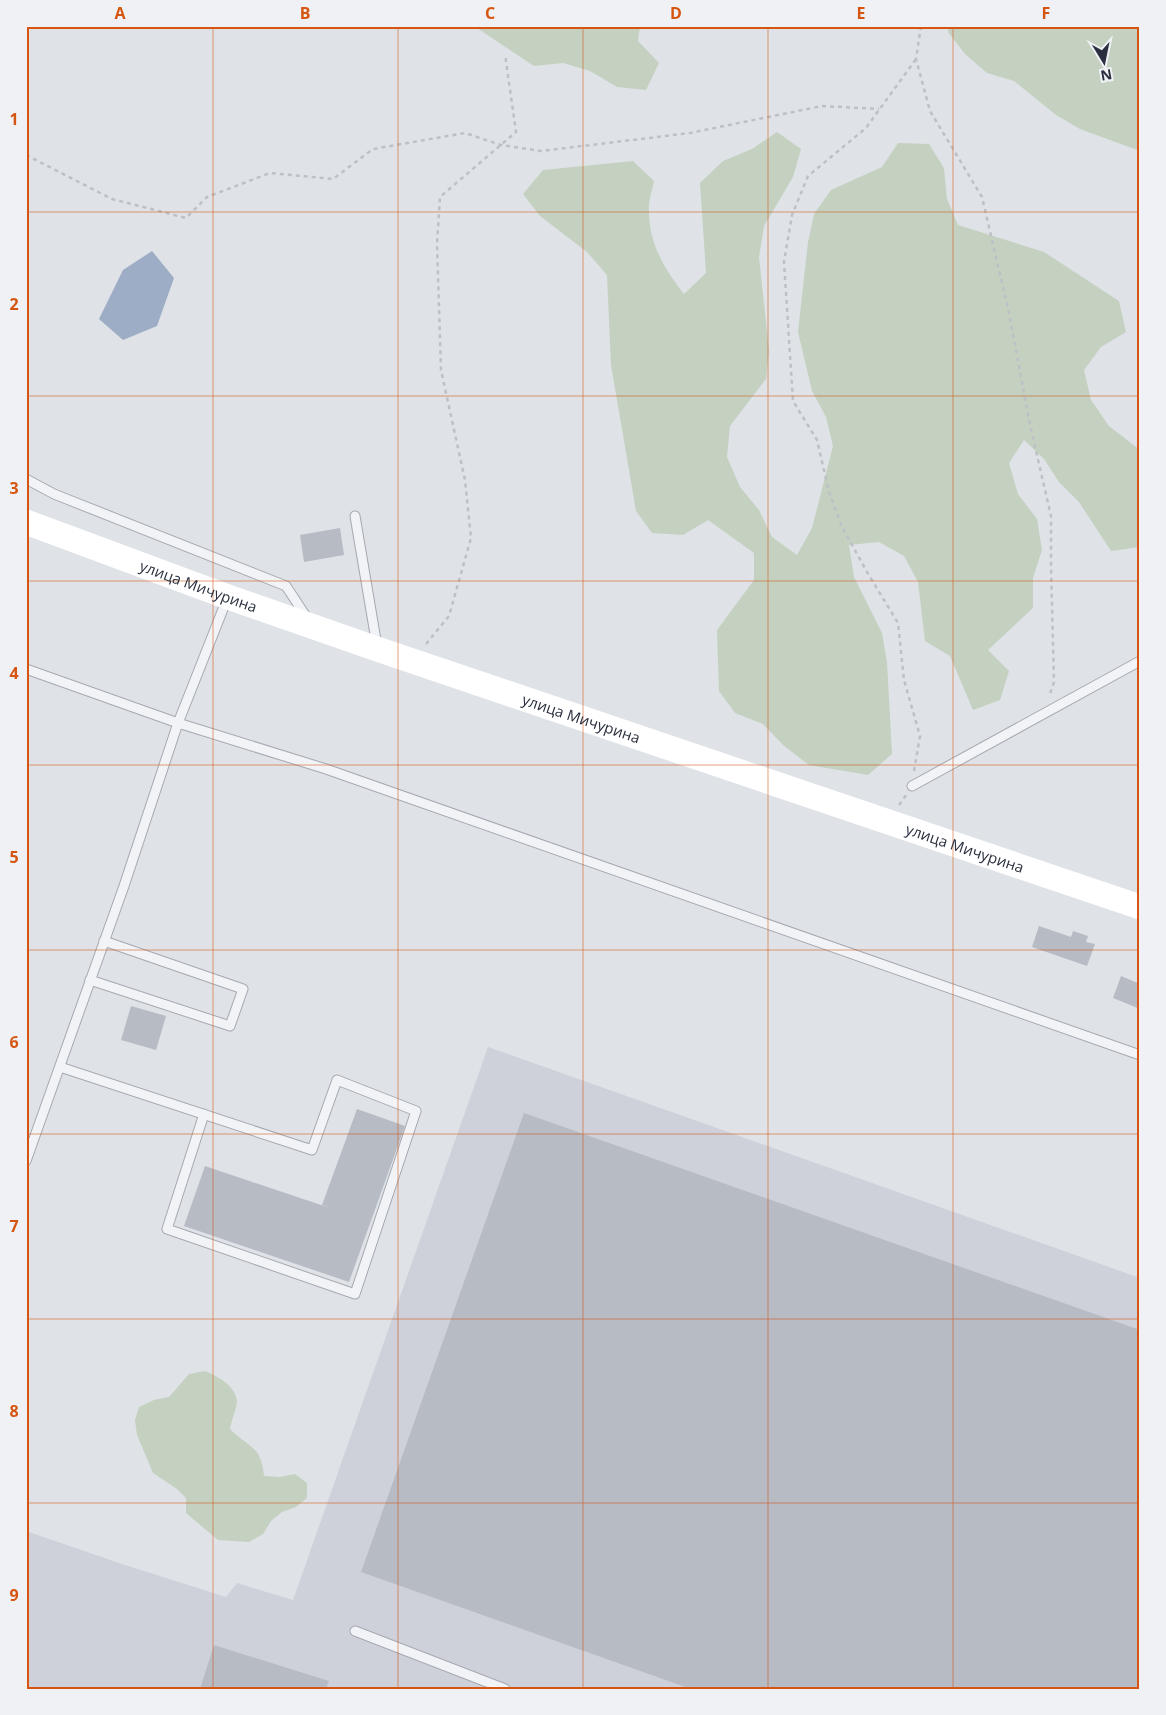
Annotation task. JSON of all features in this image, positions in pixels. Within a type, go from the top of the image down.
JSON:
[{"type":"main road","name":"улица Мичурина","points":[[26,522],[228,597],[377,649],[1140,907]]},
{"type":"lane","points":[[26,478],[54,494],[286,586],[313,626]]},
{"type":"lane","points":[[355,516],[377,649]]},
{"type":"lane","points":[[26,1161],[104,941],[178,723],[228,597]]},
{"type":"lane","points":[[912,786],[1140,661]]},
{"type":"lane","points":[[26,669],[178,723],[326,769],[1140,1055]]},
{"type":"lane","points":[[90,980],[230,1026],[243,989],[104,941]]},
{"type":"lane","points":[[60,1067],[204,1114],[312,1150],[337,1080],[416,1111],[355,1294],[167,1229],[204,1114]]},
{"type":"lane","points":[[355,1631],[505,1689]]},
{"type":"path","points":[[921,26],[916,59],[930,111],[982,197],[1009,313],[1030,425],[1052,516],[1051,567],[1054,682],[1044,713]]},
{"type":"path","points":[[413,661],[449,616],[471,538],[465,480],[441,370],[437,244],[440,197],[516,132],[504,54]]},
{"type":"path","points":[[886,822],[912,786],[920,736],[904,680],[898,622],[842,527],[829,492],[817,440],[793,401],[784,262],[792,216],[808,176],[866,128],[916,59]]},
{"type":"path","points":[[26,155],[112,199],[186,218],[207,197],[270,173],[333,179],[373,149],[465,133],[501,144],[541,151],[690,133],[822,106],[879,109]]},
{"type":"shaded area","points":[[488,1047],[1140,1278],[1140,1689],[26,1689],[26,1531],[226,1597],[237,1583],[293,1600]]},
{"type":"green space","points":[[474,26],[640,26],[638,41],[659,63],[646,90],[617,87],[590,71],[563,63],[534,66]]},
{"type":"green space","points":[[949,26],[1140,26],[1140,151],[1080,129],[1056,115],[1014,81],[987,73],[965,54],[948,32]]},
{"type":"green space","points":[[777,132],[801,149],[793,177],[764,226],[759,257],[769,350],[766,379],[730,426],[727,457],[740,487],[759,510],[772,537],[797,555],[812,528],[833,446],[826,417],[812,391],[798,332],[808,242],[814,214],[831,190],[882,167],[898,143],[929,144],[944,168],[947,199],[958,225],[1044,252],[1119,301],[1126,332],[1101,347],[1084,370],[1091,400],[1109,426],[1140,450],[1140,547],[1111,551],[1079,502],[1059,482],[1044,459],[1024,440],[1009,463],[1018,494],[1037,519],[1042,550],[1033,578],[1033,608],[988,650],[1009,671],[1000,700],[973,710],[950,656],[925,641],[918,582],[904,556],[879,542],[849,545],[854,577],[882,633],[887,662],[892,754],[868,775],[809,765],[783,745],[763,724],[735,713],[719,691],[717,630],[754,580],[754,553],[708,520],[683,535],[652,533],[636,511],[611,365],[607,275],[587,252],[540,216],[523,194],[543,170],[633,161],[654,181],[649,208],[652,235],[659,256],[684,294],[706,273],[700,183],[723,161],[752,149]]},
{"type":"green space","points":[[205,1371],[220,1378],[236,1395],[236,1407],[230,1429],[257,1453],[264,1476],[280,1477],[295,1474],[307,1483],[307,1498],[296,1507],[282,1512],[271,1521],[263,1534],[249,1542],[218,1540],[186,1513],[186,1498],[177,1489],[153,1473],[137,1435],[135,1420],[139,1407],[154,1400],[169,1397],[189,1374]]},
{"type":"water","points":[[152,251],[174,278],[157,326],[123,340],[99,319],[123,270]]},
{"type":"building","points":[[340,528],[344,555],[304,562],[300,535]]},
{"type":"building","points":[[1039,926],[1071,937],[1073,931],[1088,936],[1086,942],[1095,944],[1087,966],[1032,947]]},
{"type":"building","points":[[1121,976],[1140,984],[1140,1009],[1113,998]]},
{"type":"building","points":[[131,1006],[166,1016],[156,1050],[121,1040]]},
{"type":"building","points":[[357,1109],[405,1126],[349,1282],[184,1226],[205,1166],[336,1210],[322,1205]]},
{"type":"building","points":[[524,1113],[1140,1330],[1140,1689],[691,1689],[361,1572]]},
{"type":"building","points":[[214,1645],[329,1681],[326,1689],[200,1689]]}]
